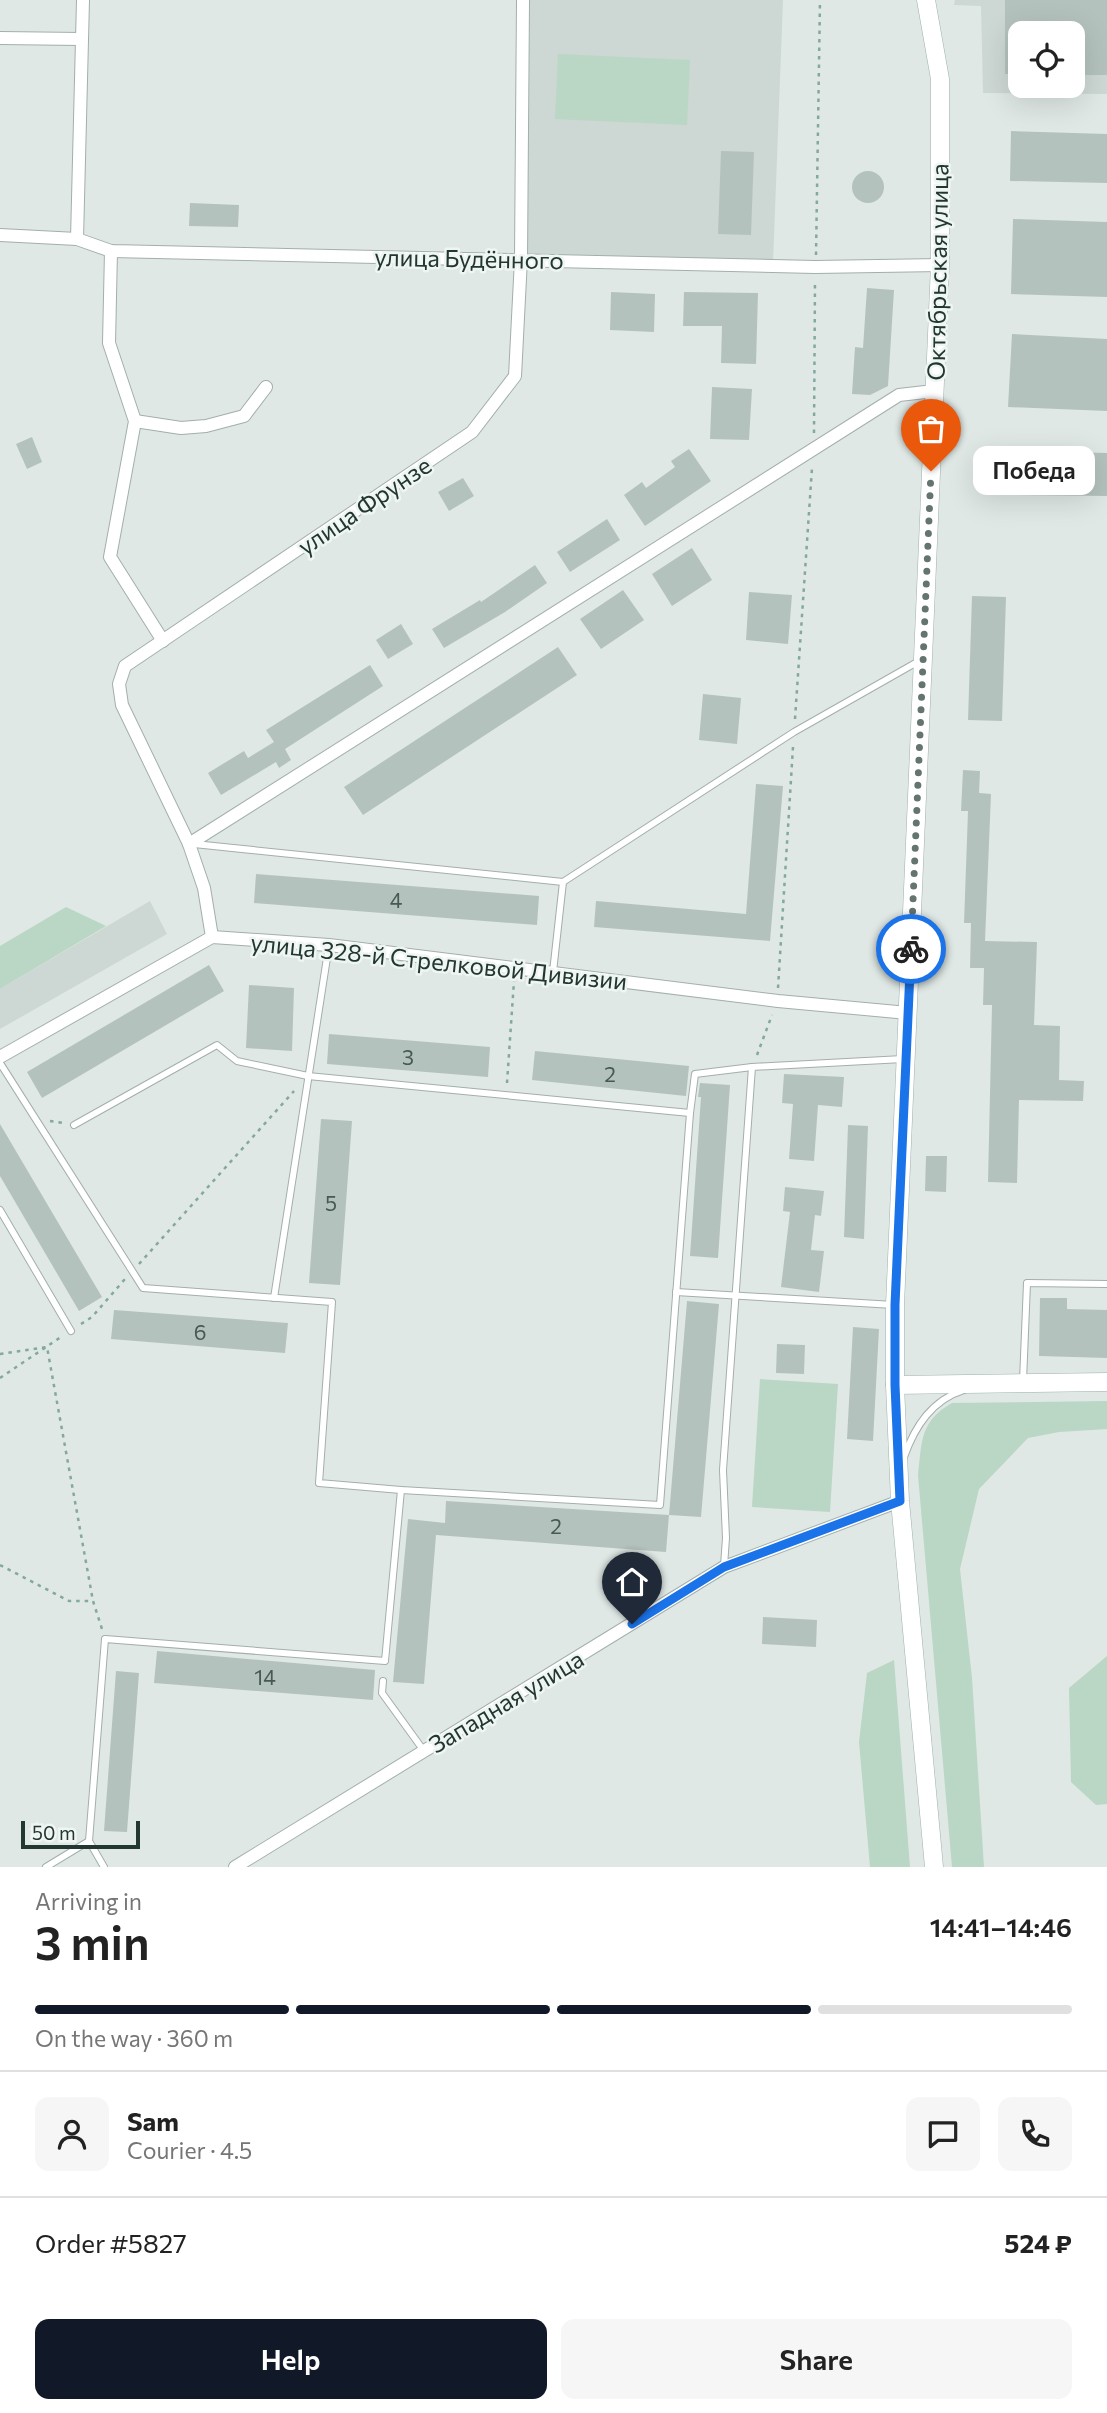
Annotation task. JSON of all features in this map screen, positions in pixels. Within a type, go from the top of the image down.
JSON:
[{"type":"main road","name":"Октябрьская улица","points":[[926,0],[940,79],[940,265],[895,1305],[895,1385],[900,1501],[934,1867]]},
{"type":"main road","points":[[895,1385],[1107,1382]]},
{"type":"street","points":[[77,239],[83,0]]},
{"type":"street","name":"улица Фрунзе","points":[[212,937],[204,888],[189,844],[122,705],[119,684],[125,666],[472,432],[515,376],[521,259],[523,0]]},
{"type":"street","points":[[0,38],[82,39]]},
{"type":"street","name":"улица Будённого","points":[[0,235],[77,239],[111,251],[815,267],[940,265]]},
{"type":"street","points":[[111,251],[109,343],[135,421],[110,558],[163,641]]},
{"type":"street","points":[[135,421],[181,428],[206,426],[244,416],[266,387]]},
{"type":"street","points":[[189,844],[899,395],[934,391]]},
{"type":"street","points":[[0,1058],[212,937]]},
{"type":"street","name":"улица 328-й Стрелковой Дивизии","points":[[212,937],[330,944],[778,1001],[908,1013]]},
{"type":"street","name":"Западная улица","points":[[235,1867],[724,1567],[900,1501]]},
{"type":"lane","points":[[189,844],[563,883],[794,732],[924,659]]},
{"type":"lane","points":[[553,972],[563,883]]},
{"type":"lane","points":[[274,1298],[330,944]]},
{"type":"lane","points":[[74,1125],[217,1045],[237,1060],[307,1076],[690,1113]]},
{"type":"lane","points":[[0,1063],[143,1288],[332,1303],[318,1483],[660,1505],[695,1074],[906,1058]]},
{"type":"lane","points":[[724,1567],[726,1538],[723,1470],[752,1068]]},
{"type":"lane","points":[[0,1210],[71,1331]]},
{"type":"lane","points":[[1023,1383],[1027,1283],[1107,1284]]},
{"type":"lane","points":[[676,1292],[895,1305]]},
{"type":"lane","points":[[899,1472],[912,1434],[933,1407],[961,1390],[1002,1384]]},
{"type":"lane","points":[[384,1671],[401,1490]]},
{"type":"lane","points":[[104,1867],[89,1841],[105,1639],[385,1661]]},
{"type":"lane","points":[[383,1681],[382,1693],[424,1751]]},
{"type":"lane","points":[[46,1867],[89,1841]]},
{"type":"path","points":[[752,1068],[778,1001],[814,447],[820,0]]},
{"type":"path","points":[[506,1097],[515,967]]},
{"type":"path","points":[[0,1378],[92,1317],[307,1076]]},
{"type":"path","points":[[38,1120],[74,1125]]},
{"type":"path","points":[[0,1354],[47,1347]]},
{"type":"path","points":[[47,1347],[93,1601],[105,1639]]},
{"type":"path","points":[[0,1565],[69,1601],[93,1601]]},
{"type":"shaded area","points":[[526,0],[783,0],[773,263],[516,253]]},
{"type":"shaded area","points":[[955,0],[1107,0],[1107,94],[1085,94],[1085,21],[1008,21],[1008,93],[983,93],[981,6],[954,5]]},
{"type":"shaded area","points":[[150,901],[167,934],[0,1029],[0,989]]},
{"type":"green space","points":[[558,54],[690,60],[687,125],[555,119]]},
{"type":"green space","points":[[66,907],[106,926],[0,989],[0,946]]},
{"type":"green space","points":[[760,1379],[838,1384],[830,1512],[752,1507]]},
{"type":"green space","points":[[1107,1401],[1107,1429],[1059,1432],[1028,1438],[979,1489],[960,1569],[972,1678],[984,1867],[952,1867],[918,1475],[924,1433],[934,1417],[952,1403]]},
{"type":"green space","points":[[1107,1656],[1107,1804],[1096,1805],[1071,1782],[1069,1688]]},
{"type":"green space","points":[[894,1660],[910,1867],[870,1867],[859,1742],[867,1673]]},
{"type":"building","points":[[1005,0],[1107,0],[1107,75],[1085,75],[1085,21],[1008,21],[1008,74],[1005,74]]},
{"type":"building","points":[[1011,131],[1107,134],[1107,183],[1010,181]]},
{"type":"building","points":[[721,151],[754,152],[751,235],[718,234]]},
{"type":"building","points":[[868,171],[879,176],[884,187],[879,198],[868,203],[857,198],[852,187],[857,176]]},
{"type":"building","points":[[190,203],[239,205],[238,227],[189,226]]},
{"type":"building","points":[[1013,219],[1107,222],[1107,297],[1011,294]]},
{"type":"building","points":[[867,288],[894,290],[888,386],[870,395],[852,394],[855,347],[863,348]]},
{"type":"building","points":[[611,292],[655,294],[654,332],[610,330]]},
{"type":"building","points":[[684,292],[758,293],[756,364],[721,363],[722,326],[683,326]]},
{"type":"building","points":[[1012,334],[1107,339],[1107,411],[1008,407]]},
{"type":"building","points":[[712,387],[752,389],[749,440],[710,439]]},
{"type":"building","points":[[32,437],[42,462],[27,469],[16,444]]},
{"type":"building","points":[[689,449],[711,481],[645,526],[624,495],[642,482],[646,488],[675,467],[671,461]]},
{"type":"building","points":[[1011,451],[1107,453],[1107,496],[1011,495]]},
{"type":"building","points":[[463,478],[474,496],[449,511],[438,492]]},
{"type":"building","points":[[607,519],[620,540],[570,572],[557,552]]},
{"type":"building","points":[[692,548],[712,580],[672,606],[652,574]]},
{"type":"building","points":[[535,565],[547,583],[505,612],[444,648],[432,629],[480,600],[481,602]]},
{"type":"building","points":[[623,590],[644,620],[601,649],[580,619]]},
{"type":"building","points":[[749,592],[792,595],[788,644],[746,640]]},
{"type":"building","points":[[972,596],[1006,597],[1002,721],[968,720]]},
{"type":"building","points":[[401,624],[413,644],[388,659],[376,640]]},
{"type":"building","points":[[558,647],[577,675],[363,815],[344,787]]},
{"type":"building","points":[[370,665],[383,686],[285,749],[291,760],[279,768],[276,762],[221,795],[208,773],[244,751],[248,758],[274,742],[266,730]]},
{"type":"building","points":[[703,694],[741,698],[737,744],[699,740]]},
{"type":"building","points":[[963,770],[980,771],[979,793],[991,794],[985,941],[1037,942],[1034,1025],[1060,1026],[1059,1080],[1084,1081],[1083,1101],[1019,1100],[1017,1183],[988,1182],[992,1005],[983,1005],[984,968],[970,968],[971,923],[964,923],[968,811],[961,811]]},
{"type":"building","points":[[756,784],[783,786],[770,941],[594,927],[596,901],[746,914]]},
{"type":"building","points":[[256,874],[539,896],[537,925],[254,903]]},
{"type":"building","points":[[209,965],[224,991],[42,1098],[27,1072]]},
{"type":"building","points":[[249,985],[294,988],[292,1051],[246,1048]]},
{"type":"building","points":[[329,1034],[490,1047],[488,1077],[327,1064]]},
{"type":"building","points":[[535,1051],[689,1066],[686,1096],[532,1080]]},
{"type":"building","points":[[784,1074],[844,1077],[842,1107],[818,1105],[814,1161],[789,1159],[793,1104],[782,1103]]},
{"type":"building","points":[[700,1083],[730,1085],[718,1258],[690,1256]]},
{"type":"building","points":[[321,1119],[352,1121],[340,1285],[309,1283]]},
{"type":"building","points":[[0,1124],[102,1297],[79,1311],[0,1176]]},
{"type":"building","points":[[848,1125],[868,1126],[864,1239],[844,1237]]},
{"type":"building","points":[[926,1156],[947,1156],[946,1192],[925,1191]]},
{"type":"building","points":[[785,1187],[824,1191],[821,1216],[815,1215],[811,1250],[824,1251],[819,1292],[781,1287],[790,1212],[783,1211]]},
{"type":"building","points":[[1040,1298],[1067,1298],[1067,1309],[1107,1310],[1107,1358],[1039,1356]]},
{"type":"building","points":[[687,1301],[719,1304],[701,1517],[669,1515]]},
{"type":"building","points":[[114,1310],[288,1323],[285,1353],[111,1339]]},
{"type":"building","points":[[853,1327],[879,1329],[873,1441],[847,1439]]},
{"type":"building","points":[[777,1344],[805,1345],[804,1374],[776,1373]]},
{"type":"building","points":[[446,1501],[669,1515],[666,1552],[436,1535],[424,1684],[393,1682],[408,1519],[445,1523]]},
{"type":"building","points":[[763,1617],[817,1620],[816,1647],[762,1644]]},
{"type":"building","points":[[157,1651],[375,1670],[373,1700],[154,1683]]},
{"type":"building","points":[[116,1671],[139,1673],[127,1832],[104,1831]]},
{"type":"way so far","points":[[911,949],[931,471]]},
{"type":"place","name":"Победа","points":[[931,471]]},
{"type":"route","points":[[632,1624],[724,1567],[900,1501],[895,1305],[911,949]]}]
